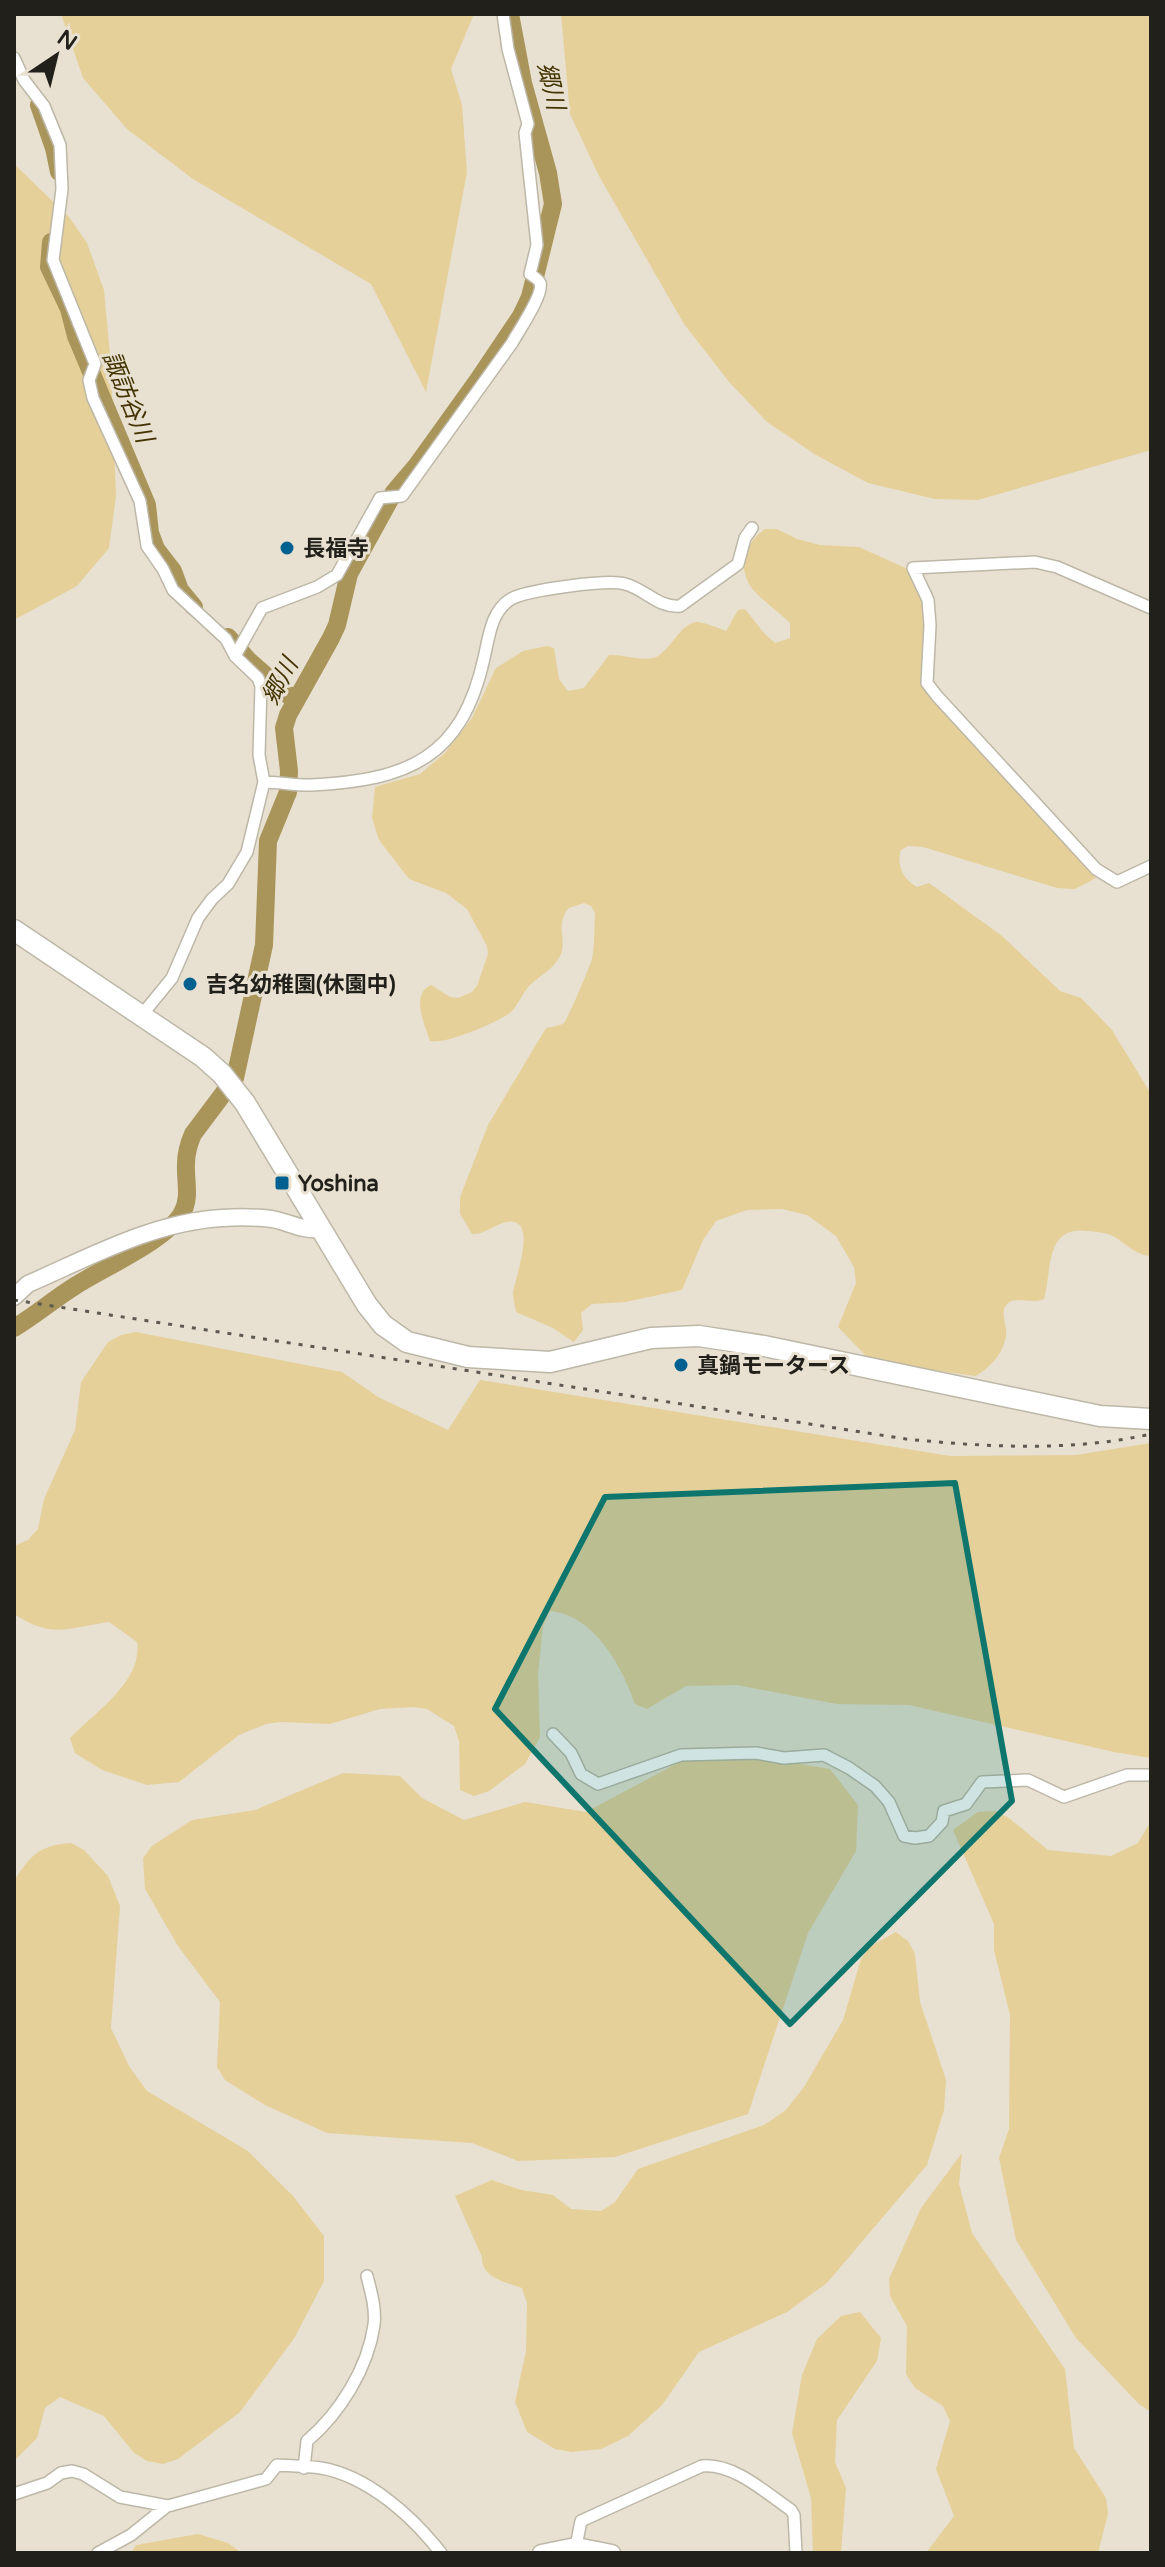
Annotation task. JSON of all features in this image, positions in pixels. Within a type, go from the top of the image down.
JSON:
[{"type":"highway","points":[[14,930],[203,1057],[229,1082],[376,1318],[407,1342],[468,1357],[550,1362],[651,1338],[699,1336],[764,1346],[1100,1416],[1151,1419]]},
{"type":"main road","points":[[14,1297],[28,1284],[173,1225],[250,1217],[272,1219],[310,1230],[320,1229]]},
{"type":"main road","points":[[541,2553],[576,2546],[612,2553]]},
{"type":"street","points":[[237,651],[262,608],[317,587],[341,570],[380,498],[402,496],[512,343],[541,289],[530,274],[537,245],[525,133],[528,124],[508,49],[503,14]]},
{"type":"street","points":[[14,58],[24,80],[44,106],[60,145],[62,189],[53,260],[95,364],[89,380],[93,398],[140,501],[147,546],[173,590],[226,639],[261,686],[259,755],[264,782],[247,852],[228,884],[198,918],[172,978],[141,1016]]},
{"type":"street","points":[[264,782],[311,786],[375,777],[412,766],[434,753],[469,709],[478,686],[492,623],[511,599],[531,592],[609,582],[625,584],[669,607],[680,606],[738,564],[745,538],[752,528]]},
{"type":"street","points":[[1151,608],[1057,567],[1035,562],[913,568],[928,600],[927,683],[937,696],[1096,869],[1117,882],[1151,866]]},
{"type":"street","points":[[553,1734],[571,1753],[581,1774],[598,1784],[681,1755],[756,1753],[784,1758],[824,1755],[875,1786],[889,1802],[904,1836],[915,1838],[929,1836],[942,1822],[944,1811],[966,1804],[982,1782],[1028,1780],[1064,1797],[1127,1775],[1151,1775]]},
{"type":"street","points":[[304,2468],[307,2441],[321,2429],[358,2377],[365,2358],[374,2325],[374,2300],[367,2276]]},
{"type":"street","points":[[98,2553],[131,2535],[168,2506],[266,2479],[277,2465],[322,2469],[353,2479],[423,2529],[441,2553]]},
{"type":"street","points":[[576,2546],[581,2521],[702,2466],[711,2465],[735,2473],[791,2510],[794,2515],[796,2553]]},
{"type":"street","points":[[14,2494],[72,2471],[83,2474],[120,2497],[168,2506]]},
{"type":"highlighted area","points":[[955,1483],[1012,1801],[790,2024],[495,1709],[605,1497]]},
{"type":"shaded area","points":[[61,14],[474,14],[451,69],[462,105],[467,172],[426,392],[371,284],[193,179],[127,129],[83,78]]},
{"type":"shaded area","points":[[561,14],[1151,14],[1151,450],[978,500],[935,499],[868,483],[816,455],[767,422],[730,383],[684,324],[599,176],[570,114]]},
{"type":"shaded area","points":[[14,164],[69,217],[87,243],[104,290],[111,365],[116,496],[109,548],[77,586],[14,620]]},
{"type":"shaded area","points":[[765,529],[777,529],[820,545],[859,547],[910,570],[927,605],[934,697],[1096,878],[1075,889],[1057,888],[923,847],[908,846],[901,850],[899,861],[902,871],[912,884],[917,887],[929,883],[1002,936],[1060,991],[1081,998],[1112,1030],[1151,1094],[1151,1256],[1136,1252],[1104,1233],[1074,1231],[1064,1235],[1052,1253],[1044,1299],[1015,1300],[1007,1304],[1004,1311],[1006,1336],[1002,1349],[991,1365],[975,1376],[869,1359],[838,1327],[856,1283],[854,1267],[836,1236],[807,1215],[782,1209],[747,1210],[716,1221],[703,1240],[682,1290],[625,1302],[592,1304],[581,1313],[583,1330],[574,1342],[553,1328],[516,1312],[513,1293],[523,1243],[520,1226],[509,1222],[472,1234],[460,1214],[460,1197],[488,1125],[546,1028],[564,1023],[574,1003],[592,958],[595,913],[591,906],[584,903],[569,908],[562,920],[560,956],[529,986],[511,1012],[472,1032],[447,1040],[430,1041],[421,1010],[421,995],[431,985],[450,997],[458,998],[472,992],[488,954],[487,946],[467,909],[446,893],[409,879],[379,840],[372,818],[375,787],[420,774],[445,753],[472,718],[496,668],[523,651],[547,646],[554,648],[559,679],[568,691],[584,688],[609,655],[654,658],[696,622],[726,631],[738,610],[745,609],[775,643],[790,638],[790,623],[749,584],[744,568],[749,546]]},
{"type":"shaded area","points":[[136,1332],[342,1372],[378,1397],[448,1430],[480,1380],[950,1456],[1076,1455],[1151,1443],[1151,1758],[909,1705],[837,1704],[737,1685],[686,1686],[647,1709],[635,1704],[614,1659],[593,1632],[566,1615],[550,1611],[543,1626],[538,1674],[540,1737],[525,1764],[489,1791],[474,1796],[460,1790],[459,1741],[454,1726],[427,1709],[413,1707],[380,1709],[330,1724],[266,1724],[239,1735],[179,1782],[147,1785],[102,1770],[75,1753],[70,1738],[125,1683],[133,1670],[137,1642],[109,1622],[60,1630],[39,1627],[14,1614],[14,1546],[28,1540],[38,1529],[44,1499],[75,1430],[81,1382],[108,1342]]},
{"type":"shaded area","points":[[689,1757],[769,1759],[830,1769],[858,1805],[856,1851],[808,1933],[748,2114],[615,2157],[518,2161],[472,2143],[327,2133],[265,2105],[225,2080],[217,2067],[220,2002],[178,1946],[145,1889],[143,1858],[152,1846],[192,1820],[255,1810],[343,1773],[400,1776],[422,1798],[464,1820],[525,1802],[586,1812]]},
{"type":"shaded area","points":[[995,1811],[1009,1818],[1048,1850],[1111,1856],[1138,1843],[1151,1821],[1151,2412],[1139,2404],[1076,2338],[1016,2240],[999,2158],[1009,2129],[1010,2015],[994,1950],[994,1924],[953,1830],[978,1812]]},
{"type":"shaded area","points":[[71,1843],[84,1850],[108,1876],[120,1906],[111,2028],[129,2066],[147,2091],[248,2151],[293,2196],[324,2236],[324,2281],[295,2337],[240,2412],[178,2459],[163,2464],[147,2461],[134,2453],[104,2416],[60,2397],[45,2408],[37,2438],[14,2461],[14,1881],[36,1853],[51,1846]]},
{"type":"shaded area","points":[[896,1932],[908,1941],[915,1954],[920,2002],[946,2080],[944,2110],[927,2165],[827,2283],[787,2312],[699,2352],[662,2405],[628,2436],[601,2449],[571,2452],[555,2449],[527,2432],[515,2402],[526,2351],[527,2303],[522,2288],[496,2278],[486,2270],[455,2196],[492,2180],[521,2190],[553,2195],[571,2209],[601,2211],[615,2202],[638,2169],[764,2125],[786,2110],[804,2087],[843,2020],[861,1959],[869,1947]]},
{"type":"shaded area","points":[[962,2153],[959,2184],[972,2233],[1065,2369],[1074,2448],[1106,2498],[1108,2514],[1098,2553],[926,2553],[954,2516],[936,2469],[950,2421],[943,2406],[915,2388],[906,2374],[907,2326],[890,2296],[889,2279],[921,2208]]},
{"type":"shaded area","points":[[860,2312],[881,2338],[877,2361],[837,2420],[835,2462],[846,2488],[841,2553],[813,2553],[811,2498],[792,2433],[802,2375],[817,2339],[841,2316]]},
{"type":"shaded area","points":[[198,2534],[228,2543],[242,2553],[131,2553],[136,2545]]},
{"type":"waterway","name":"郷川","points":[[14,1328],[75,1286],[149,1243],[182,1213],[187,1195],[189,1145],[193,1134],[235,1078],[264,945],[268,841],[288,792],[284,728],[288,715],[331,638],[349,574],[394,492],[478,380],[521,316],[530,297],[553,204],[548,173],[523,83],[510,14]]},
{"type":"waterway","name":"諏訪谷川","points":[[39,105],[59,172]]},
{"type":"waterway","name":"諏訪谷川","points":[[51,242],[49,267],[69,309],[76,336],[147,505],[150,533],[156,549],[194,607]]},
{"type":"waterway","name":"諏訪谷川","points":[[228,637],[248,660],[295,701]]},
{"type":"railway","points":[[14,1300],[906,1439],[1059,1446],[1151,1434]]},
{"type":"place","name":"長福寺","points":[[287,548]]},
{"type":"place","name":"吉名幼稚園(休園中)","points":[[190,984]]},
{"type":"place","name":"Yoshina","points":[[282,1183]]},
{"type":"place","name":"真鍋モータース","points":[[681,1365]]}]
